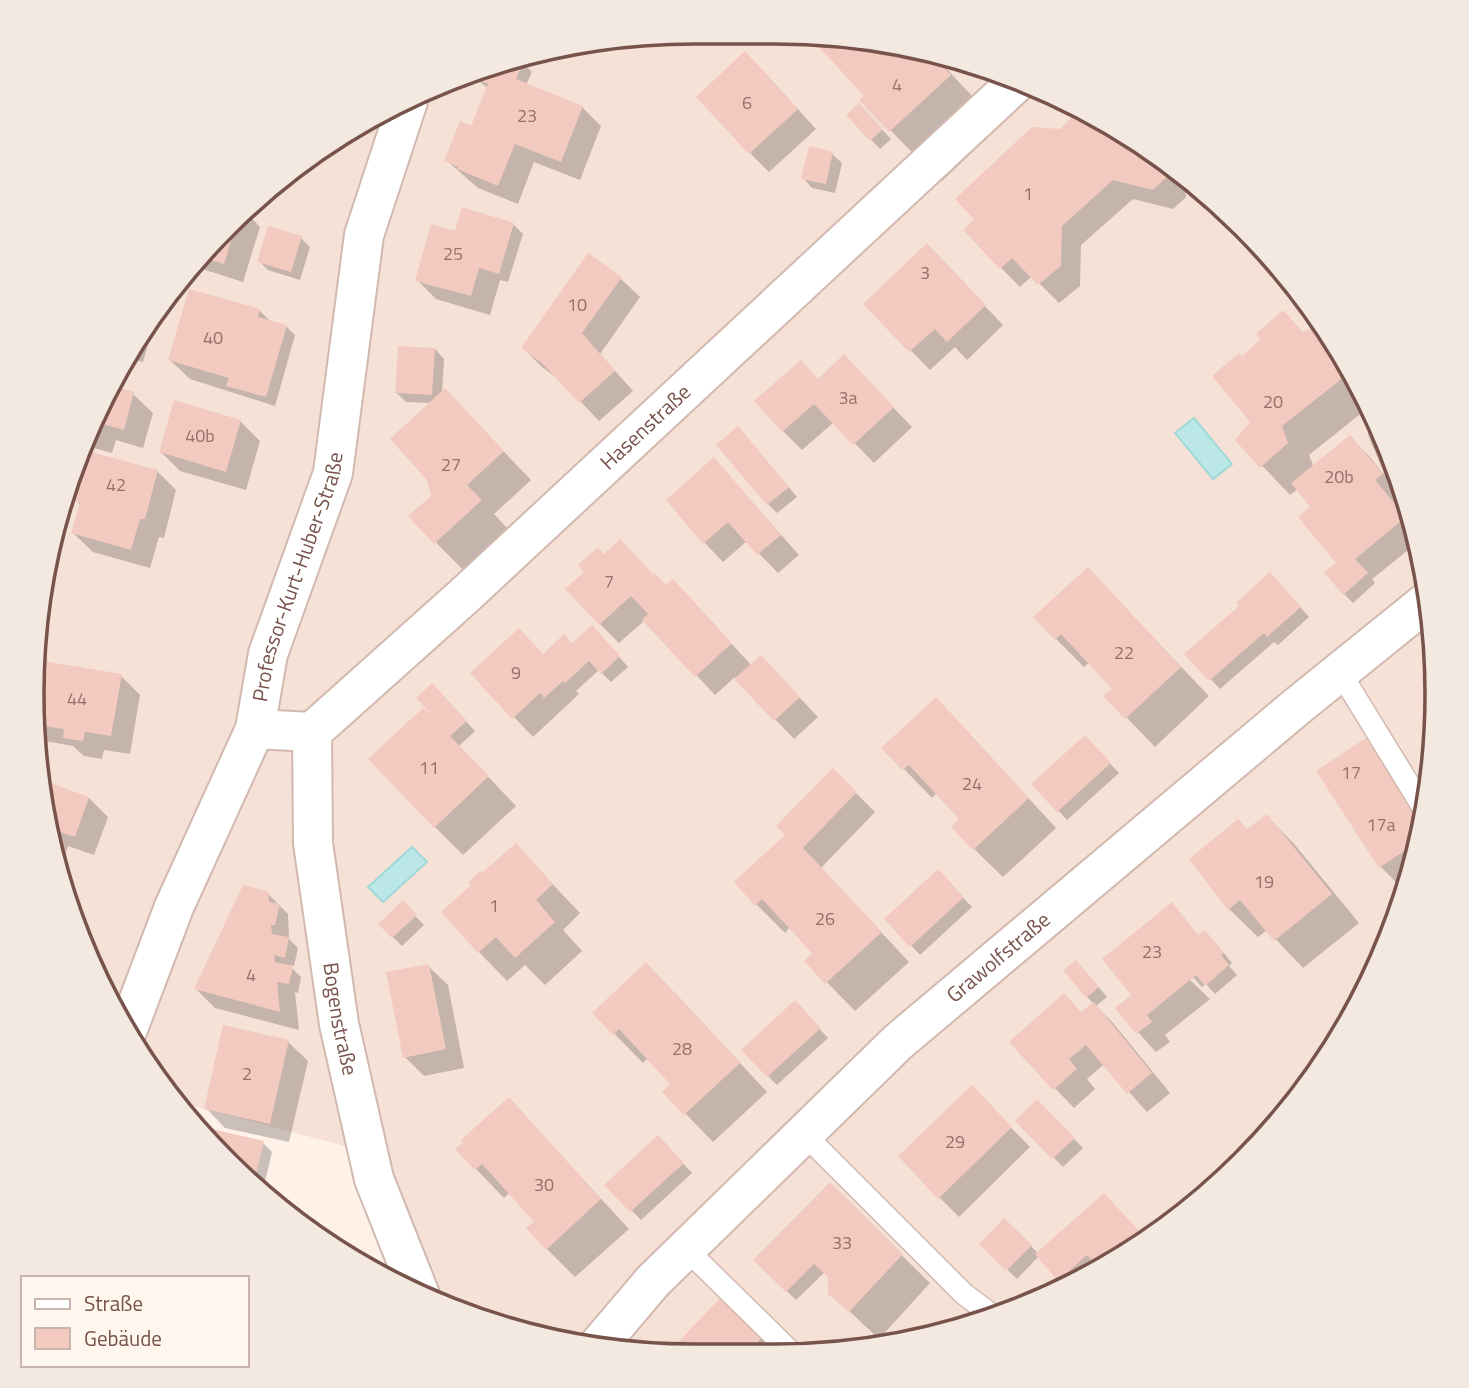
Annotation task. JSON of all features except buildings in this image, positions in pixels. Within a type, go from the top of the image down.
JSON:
[{"type":"street","name":"Hasenstraße","points":[[312,732],[464,596],[1011,88]]},
{"type":"street","name":"Professor-Kurt-Huber-Straße","points":[[131,1020],[174,907],[255,729],[268,654],[333,473],[364,235],[404,112]]},
{"type":"street","name":"Grawolfstraße","points":[[604,1338],[653,1281],[908,1033],[1252,743],[1420,607]]},
{"type":"street","points":[[255,729],[312,732]]},
{"type":"street","name":"Bogenstraße","points":[[312,732],[313,843],[339,1024],[374,1179],[414,1281]]},
{"type":"lane","points":[[1340,672],[1417,797]]},
{"type":"lane","points":[[803,1133],[964,1294],[985,1310]]},
{"type":"lane","points":[[687,1250],[783,1344]]},
{"type":"shaded area","points":[[651,45],[818,45],[902,56],[943,66],[1024,93],[1063,111],[1136,153],[1204,205],[1264,265],[1291,298],[1316,333],[1358,406],[1391,485],[1403,526],[1413,567],[1424,651],[1424,737],[1420,779],[1413,821],[1391,903],[1376,943],[1338,1019],[1316,1055],[1264,1123],[1204,1183],[1171,1210],[1136,1235],[1063,1277],[984,1310],[943,1322],[902,1332],[818,1343],[694,1344],[609,1339],[526,1322],[445,1295],[438,1292],[382,1156],[190,1105],[153,1055],[111,982],[78,903],[56,821],[45,737],[45,651],[56,567],[66,526],[93,445],[111,406],[153,333],[205,265],[265,205],[298,178],[333,153],[406,111],[485,78],[526,66],[567,56]]},
{"type":"water","points":[[1194,418],[1232,464],[1213,479],[1175,433]]},
{"type":"water","points":[[412,847],[427,862],[383,902],[368,887]]}]
